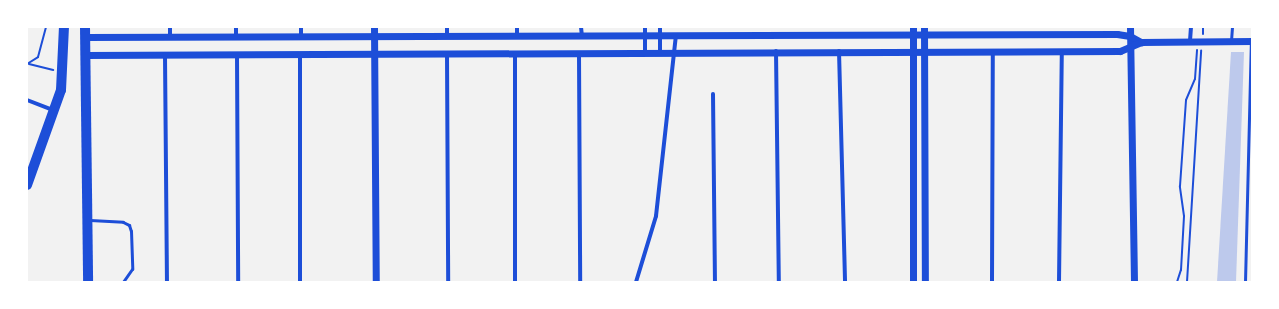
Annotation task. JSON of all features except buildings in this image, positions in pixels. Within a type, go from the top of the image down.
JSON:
[{"type":"main road","points":[[27,185],[55,111],[64,73],[64,27]]},
{"type":"main road","points":[[85,32],[88,282]]},
{"type":"street","points":[[170,27],[170,38]]},
{"type":"street","points":[[236,27],[236,38]]},
{"type":"street","points":[[301,27],[301,38]]},
{"type":"street","points":[[374,27],[376,282]]},
{"type":"street","points":[[447,27],[447,37]]},
{"type":"street","points":[[517,27],[517,37]]},
{"type":"street","points":[[582,27],[582,37]]},
{"type":"street","points":[[645,27],[645,53]]},
{"type":"street","points":[[660,27],[660,53]]},
{"type":"street","points":[[995,27],[995,35]]},
{"type":"street","points":[[1130,27],[1134,282]]},
{"type":"street","points":[[1191,27],[1196,41]]},
{"type":"street","points":[[85,32],[170,38],[374,38],[676,36],[913,30],[995,35],[1063,31],[1130,36],[1141,42]]},
{"type":"street","points":[[913,30],[914,282]]},
{"type":"street","points":[[924,30],[925,282]]},
{"type":"street","points":[[636,282],[656,216],[676,36]]},
{"type":"street","points":[[85,55],[578,54],[840,50],[1120,51],[1141,42],[1251,41]]},
{"type":"street","points":[[840,50],[845,282]]},
{"type":"street","points":[[776,51],[778,282]]},
{"type":"street","points":[[992,282],[993,51]]},
{"type":"street","points":[[1059,282],[1062,51]]},
{"type":"street","points":[[515,53],[515,282]]},
{"type":"street","points":[[300,54],[300,282]]},
{"type":"street","points":[[447,54],[448,282]]},
{"type":"street","points":[[578,54],[580,282]]},
{"type":"street","points":[[237,55],[238,282]]},
{"type":"street","points":[[165,56],[167,282]]},
{"type":"street","points":[[713,94],[715,282]]},
{"type":"street","points":[[27,100],[55,111]]},
{"type":"lane","points":[[1232,27],[1232,41]]},
{"type":"lane","points":[[1245,282],[1251,41]]},
{"type":"lane","points":[[87,220],[123,222],[129,225],[131,231],[132,269],[123,282]]},
{"type":"path","points":[[28,64],[38,57],[46,27]]},
{"type":"path","points":[[1187,282],[1196,41],[1203,27]]},
{"type":"path","points":[[1177,282],[1181,270],[1184,216],[1180,186],[1186,100],[1195,79],[1196,41]]},
{"type":"path","points":[[28,64],[64,73]]}]
